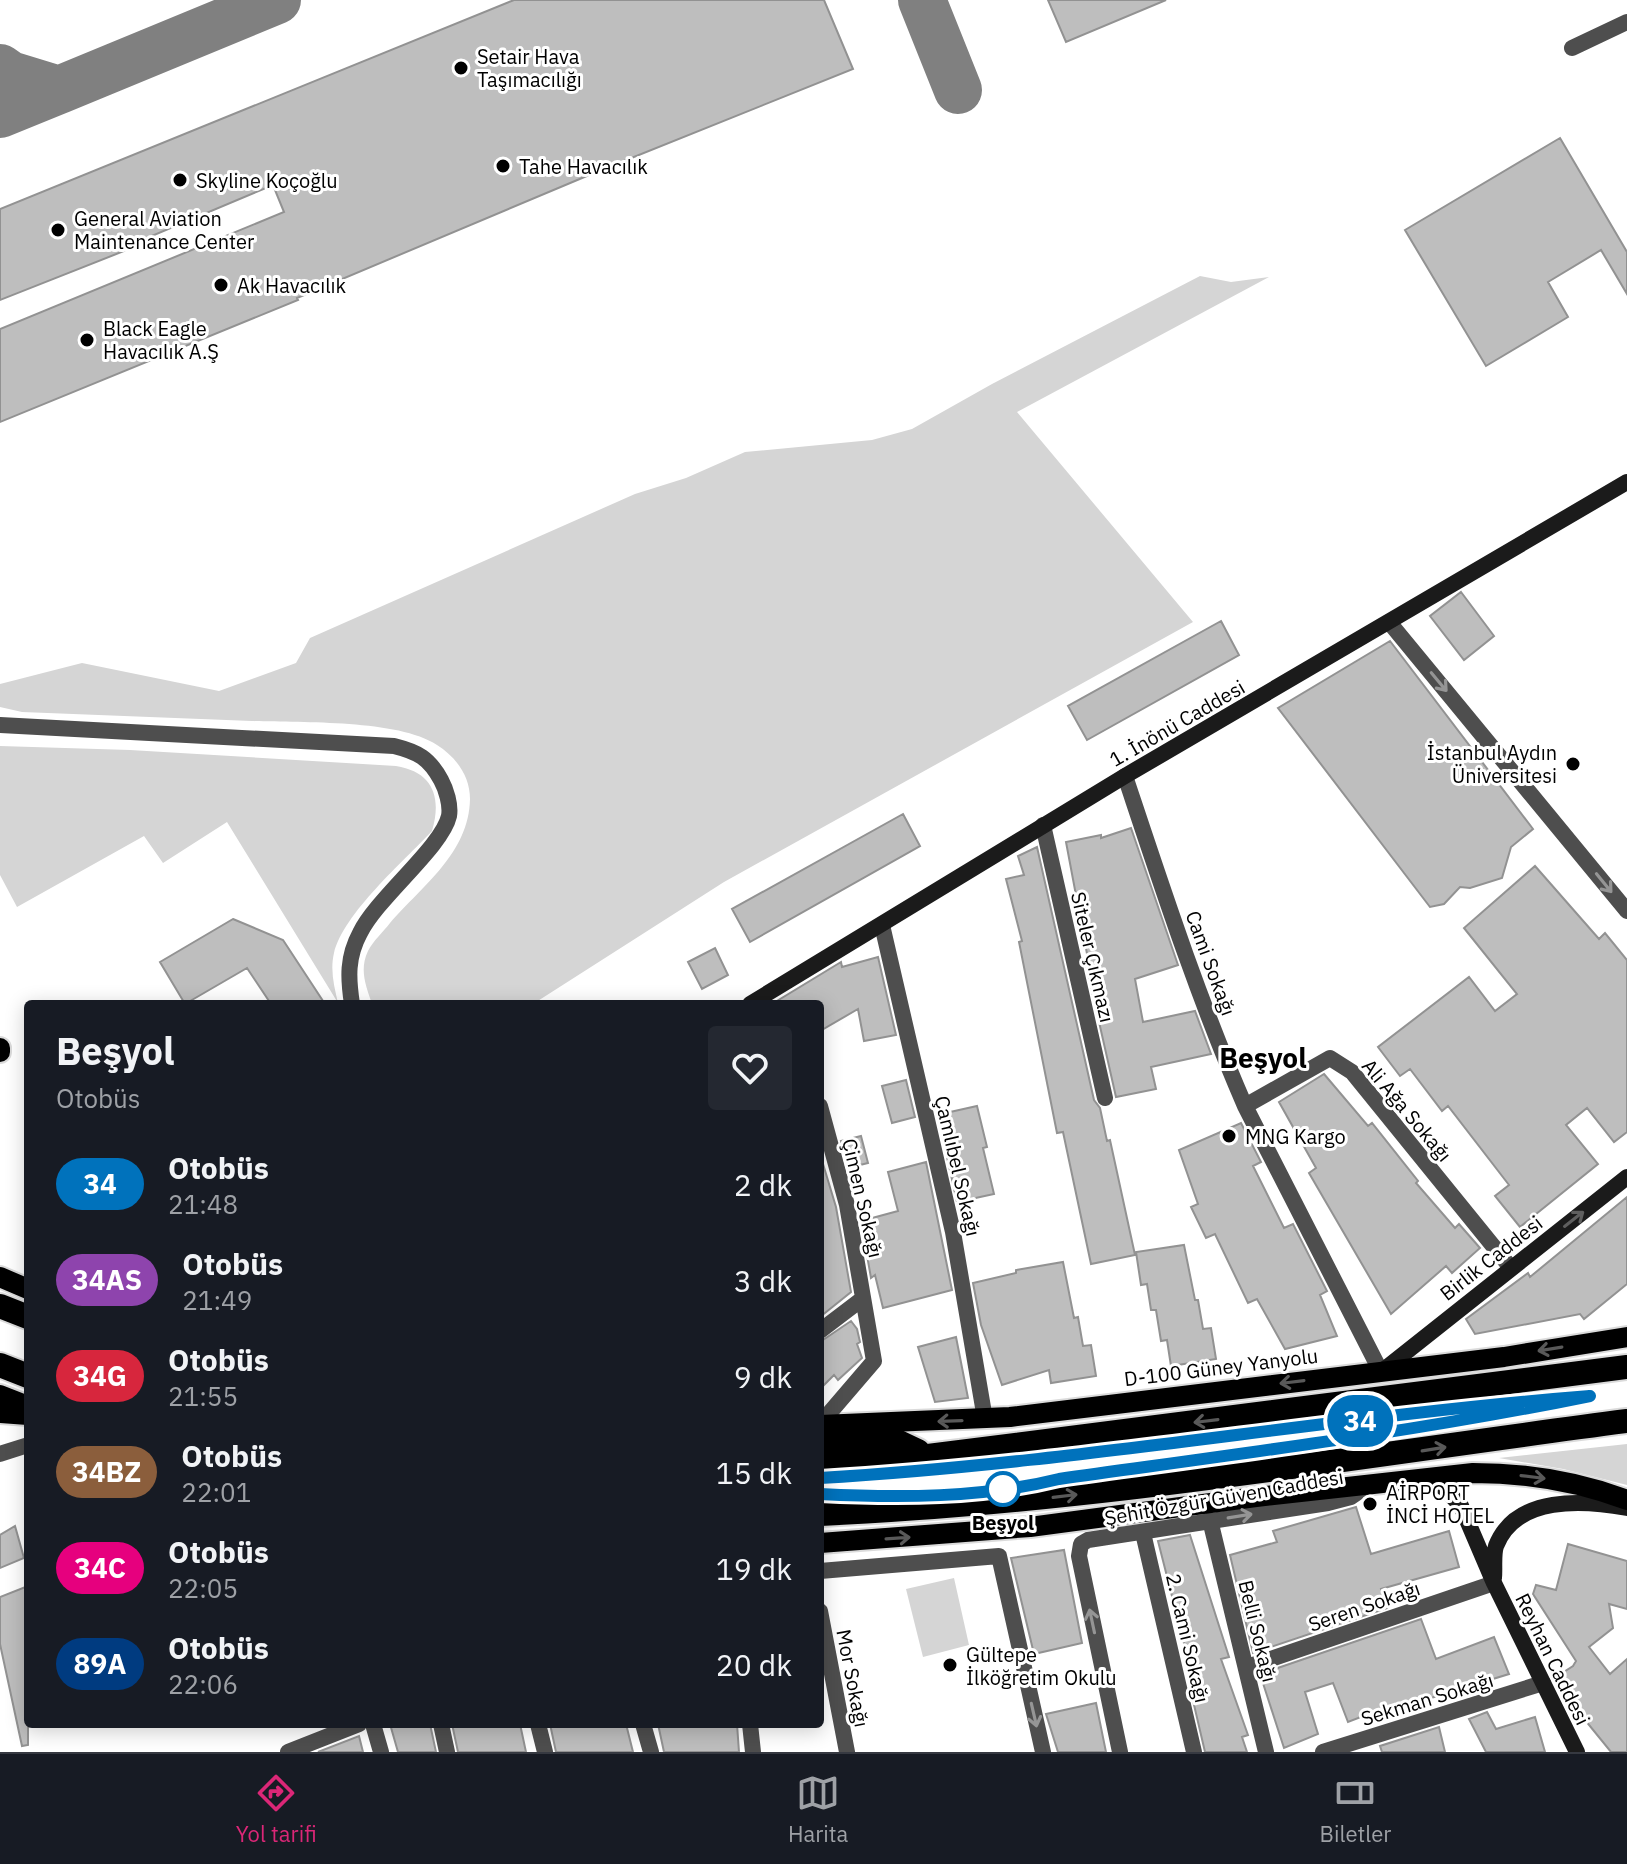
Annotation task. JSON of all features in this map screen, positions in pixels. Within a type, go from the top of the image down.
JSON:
[{"type":"highway","points":[[0,1306],[24,1315]]},
{"type":"highway","points":[[0,1365],[24,1374]]},
{"type":"highway","points":[[824,1462],[928,1456],[1624,1366]]},
{"type":"highway","points":[[824,1514],[1048,1499],[1627,1421]]},
{"type":"highway","points":[[824,1440],[899,1442],[928,1456]]},
{"type":"main road","name":"1. İnönü Caddesi","points":[[757,1000],[1125,776],[1627,482]]},
{"type":"main road","name":"Birlik Caddesi","points":[[1381,1372],[1627,1177]]},
{"type":"main road","points":[[0,1277],[24,1287]]},
{"type":"main road","name":"D-100 Güney Yanyolu","points":[[824,1424],[985,1419],[1381,1372],[1627,1337]]},
{"type":"main road","points":[[0,1395],[24,1404]]},
{"type":"main road","points":[[0,1413],[24,1415]]},
{"type":"main road","points":[[824,1543],[1030,1527],[1428,1477],[1507,1473],[1557,1480],[1627,1500]]},
{"type":"main road","name":"Reyhan Caddesi","points":[[1428,1477],[1461,1506],[1494,1583],[1577,1752]]},
{"type":"main road","points":[[1494,1583],[1495,1547],[1506,1530],[1529,1511],[1557,1503],[1627,1508]]},
{"type":"street","points":[[1572,48],[1627,22]]},
{"type":"street","points":[[1389,622],[1627,911]]},
{"type":"street","points":[[0,725],[385,746],[411,750],[432,763],[446,789],[449,815],[436,838],[386,895],[360,931],[347,975],[351,1000]]},
{"type":"street","name":"Cami Sokağı","points":[[1125,776],[1192,975],[1245,1106],[1381,1372]]},
{"type":"street","name":"Siteler Çıkmazı","points":[[1043,825],[1105,1098]]},
{"type":"street","name":"Çamlıbel Sokağı","points":[[882,925],[953,1232],[985,1419]]},
{"type":"street","name":"Ali Ağa Sokağı","points":[[1245,1106],[1330,1058],[1352,1072],[1511,1268]]},
{"type":"street","name":"Çimen Sokağı","points":[[824,1121],[847,1205],[874,1361],[824,1419]]},
{"type":"street","points":[[824,1328],[862,1299]]},
{"type":"street","points":[[0,1454],[24,1446]]},
{"type":"street","name":"Şehit Özgür Güven Caddesi","points":[[1120,1752],[1079,1556],[1081,1544],[1088,1540],[1328,1503],[1351,1497],[1372,1483]]},
{"type":"street","name":"Belli Sokağı","points":[[1210,1520],[1266,1752]]},
{"type":"street","name":"2. Cami Sokağı","points":[[1143,1533],[1194,1752]]},
{"type":"street","points":[[824,1571],[999,1556],[1043,1752]]},
{"type":"street","name":"Seren Sokağı","points":[[1247,1667],[1494,1583]]},
{"type":"street","name":"Mor Sokağı","points":[[824,1632],[847,1752]]},
{"type":"street","name":"Sekman Sokağı","points":[[1323,1752],[1543,1683]]},
{"type":"street","points":[[288,1752],[349,1728]]},
{"type":"street","points":[[374,1728],[381,1752]]},
{"type":"street","points":[[442,1728],[447,1752]]},
{"type":"street","points":[[539,1728],[545,1752]]},
{"type":"street","points":[[644,1728],[651,1752]]},
{"type":"street","points":[[750,1728],[753,1752]]},
{"type":"shaded area","points":[[1200,276],[1231,282],[1269,277],[1017,412],[1193,622],[724,882],[539,1000],[371,1000],[364,971],[368,951],[442,867],[462,836],[468,818],[470,799],[465,775],[456,761],[437,745],[398,731],[348,724],[22,712],[0,707],[0,684],[82,663],[219,691],[296,663],[310,638],[635,494],[686,478],[745,452],[872,440],[912,429]]},
{"type":"shaded area","points":[[0,746],[130,750],[396,766],[419,774],[432,788],[435,797],[432,831],[362,905],[340,938],[332,966],[337,1000],[227,822],[163,863],[144,836],[17,907],[0,875]]},
{"type":"shaded area","points":[[1627,1444],[1627,1485],[1563,1469],[1499,1458]]},
{"type":"shaded area","points":[[954,1578],[969,1645],[923,1657],[906,1589]]},
{"type":"building","points":[[514,0],[824,0],[853,69],[594,173],[298,300],[0,422],[0,329],[284,212],[273,185],[123,248],[124,251],[0,300],[0,209]]},
{"type":"building","points":[[1048,0],[1166,0],[1066,42]]},
{"type":"building","points":[[1560,138],[1627,252],[1627,294],[1601,250],[1548,282],[1568,317],[1486,366],[1405,230]]},
{"type":"building","points":[[1461,592],[1494,636],[1464,660],[1430,616]]},
{"type":"building","points":[[1221,621],[1239,655],[1087,740],[1068,706]]},
{"type":"building","points":[[1390,641],[1533,829],[1511,847],[1502,878],[1470,888],[1460,887],[1444,904],[1430,907],[1278,708]]},
{"type":"building","points":[[903,814],[920,846],[750,942],[732,909]]},
{"type":"building","points":[[1131,828],[1178,965],[1135,979],[1143,1022],[1195,1011],[1211,1054],[1151,1067],[1156,1089],[1116,1097],[1085,960],[1088,959],[1066,842],[1101,835],[1101,838]]},
{"type":"building","points":[[1037,847],[1094,1100],[1100,1108],[1107,1141],[1110,1140],[1135,1255],[1091,1264],[1063,1132],[1057,1133],[1019,942],[1022,941],[1006,879],[1024,875],[1018,856]]},
{"type":"building","points":[[1535,866],[1599,939],[1605,933],[1627,960],[1627,1132],[1614,1142],[1587,1108],[1566,1125],[1598,1164],[1520,1227],[1495,1196],[1509,1185],[1448,1106],[1442,1111],[1410,1069],[1400,1076],[1378,1047],[1469,977],[1495,1011],[1517,994],[1464,928]]},
{"type":"building","points":[[233,919],[283,940],[322,1000],[268,1000],[247,968],[192,1000],[183,1000],[160,962]]},
{"type":"building","points":[[715,948],[728,975],[702,989],[688,962]]},
{"type":"building","points":[[878,957],[896,1035],[864,1041],[858,1009],[824,1029],[824,1000],[779,1000],[841,962],[842,967]]},
{"type":"building","points":[[1324,1074],[1368,1126],[1372,1123],[1418,1181],[1416,1183],[1455,1228],[1459,1224],[1480,1248],[1452,1273],[1446,1266],[1391,1314],[1309,1173],[1316,1168],[1279,1102]]},
{"type":"building","points":[[906,1080],[915,1117],[892,1123],[882,1086]]},
{"type":"building","points":[[977,1106],[994,1194],[957,1202],[941,1114]]},
{"type":"building","points":[[1241,1123],[1261,1162],[1253,1166],[1284,1228],[1293,1224],[1327,1291],[1320,1295],[1337,1336],[1285,1349],[1257,1299],[1248,1303],[1215,1234],[1206,1238],[1191,1207],[1198,1204],[1179,1150]]},
{"type":"building","points":[[861,1136],[868,1163],[848,1168],[841,1141]]},
{"type":"building","points":[[926,1162],[952,1290],[883,1308],[875,1275],[871,1278],[861,1221],[898,1211],[888,1172]]},
{"type":"building","points":[[824,1167],[836,1207],[851,1292],[824,1314]]},
{"type":"building","points":[[1627,1197],[1627,1284],[1584,1319],[1580,1314],[1475,1334],[1466,1319],[1528,1273],[1530,1277]]},
{"type":"building","points":[[1184,1245],[1203,1329],[1211,1328],[1216,1359],[1171,1366],[1167,1340],[1161,1341],[1156,1310],[1151,1310],[1147,1284],[1141,1285],[1136,1252]]},
{"type":"building","points":[[1063,1262],[1074,1318],[1078,1317],[1083,1346],[1091,1345],[1096,1376],[1051,1383],[1049,1370],[1002,1385],[981,1325],[973,1283],[1016,1273],[1016,1270]]},
{"type":"building","points":[[851,1321],[857,1329],[860,1342],[857,1344],[862,1358],[838,1380],[834,1375],[824,1385],[824,1339]]},
{"type":"building","points":[[956,1337],[968,1398],[935,1402],[918,1347]]},
{"type":"building","points":[[1356,1507],[1371,1554],[1449,1531],[1459,1567],[1381,1589],[1387,1608],[1253,1653],[1230,1555],[1277,1542],[1273,1531]]},
{"type":"building","points":[[15,1526],[24,1558],[0,1568],[0,1535]]},
{"type":"building","points":[[1190,1535],[1229,1657],[1221,1659],[1248,1735],[1242,1737],[1247,1752],[1205,1752],[1191,1692],[1195,1691],[1190,1667],[1158,1541]]},
{"type":"building","points":[[1568,1544],[1627,1561],[1627,1609],[1609,1604],[1613,1628],[1589,1647],[1610,1674],[1627,1659],[1627,1752],[1611,1752],[1572,1704],[1575,1701],[1556,1677],[1576,1661],[1533,1594],[1536,1585],[1556,1590]]},
{"type":"building","points":[[1064,1550],[1082,1643],[1034,1654],[1011,1558]]},
{"type":"building","points":[[24,1588],[24,1728],[28,1728],[28,1745],[22,1746],[0,1644],[0,1597]]},
{"type":"building","points":[[1421,1619],[1436,1659],[1494,1637],[1509,1674],[1431,1698],[1387,1716],[1384,1708],[1348,1722],[1333,1683],[1305,1692],[1318,1734],[1284,1748],[1260,1674]]},
{"type":"building","points":[[1096,1703],[1106,1752],[1058,1752],[1046,1714]]},
{"type":"building","points":[[1487,1712],[1496,1729],[1535,1717],[1545,1752],[1486,1752],[1469,1719]]},
{"type":"building","points":[[1439,1727],[1445,1752],[1382,1752],[1380,1746]]},
{"type":"building","points":[[391,1728],[431,1728],[436,1752],[398,1752]]},
{"type":"building","points":[[453,1728],[521,1728],[526,1752],[458,1752]]},
{"type":"building","points":[[551,1728],[627,1728],[633,1752],[556,1752]]},
{"type":"building","points":[[659,1728],[737,1728],[739,1752],[664,1752]]},
{"type":"building","points":[[359,1736],[363,1752],[318,1752]]},
{"type":"taxiway","points":[[0,68],[10,75],[59,90],[277,0]]},
{"type":"taxiway","points":[[922,0],[958,90]]},
{"type":"taxiway","points":[[0,114],[59,90]]},
{"type":"bus line","name":"34","points":[[824,1478],[1034,1460],[1501,1403],[1590,1396],[1504,1414],[1300,1447],[1059,1479],[1025,1487],[899,1496],[824,1494]]},
{"type":"place","name":"Setair Hava Taşımacılığı","points":[[461,68]]},
{"type":"place","name":"Tahe Havacılık","points":[[503,166]]},
{"type":"place","name":"Skyline Koçoğlu","points":[[180,180]]},
{"type":"place","name":"General Aviation Maintenance Center","points":[[58,230]]},
{"type":"place","name":"Ak Havacılık","points":[[221,285]]},
{"type":"place","name":"Black Eagle Havacılık A.Ş","points":[[87,340]]},
{"type":"place","name":"İstanbul Aydın Üniversitesi","points":[[1573,764]]},
{"type":"place","name":"MNG Kargo","points":[[1229,1136]]},
{"type":"place","name":"Beşyol","points":[[1003,1489]]},
{"type":"place","name":"AİRPORT İNCİ HOTEL","points":[[1370,1504]]},
{"type":"place","name":"Gültepe İlköğretim Okulu","points":[[950,1665]]},
{"type":"district","name":"Beşyol","points":[[1263,1057]]}]
